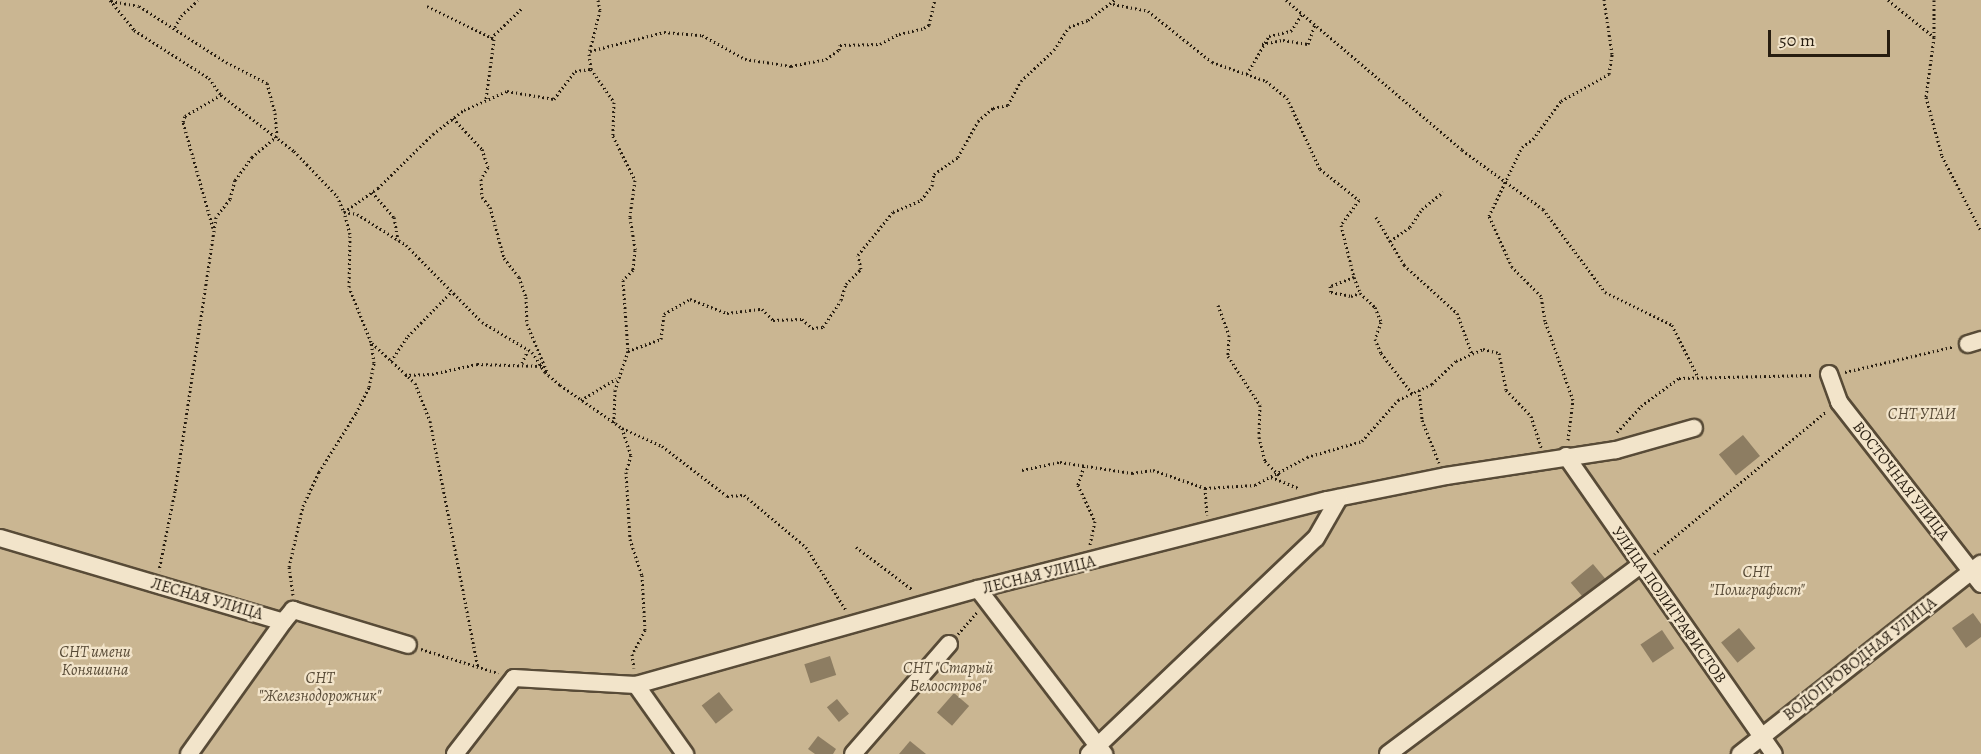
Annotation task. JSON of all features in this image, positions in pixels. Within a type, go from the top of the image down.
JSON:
[{"type":"street","name":"ВОСТОЧНАЯ УЛИЦА","points":[[1829,375],[1839,402],[1978,573]]},
{"type":"street","name":"ЛЕСНАЯ УЛИЦА","points":[[514,678],[636,685],[932,602],[983,595],[1082,565],[1339,498],[1446,476],[1605,451],[1694,428]]},
{"type":"street","name":"УЛИЦА ПОЛИГРАФИСТОВ","points":[[1566,456],[1774,754]]},
{"type":"street","points":[[983,595],[1097,752],[1316,538],[1339,498]]},
{"type":"street","name":"ЛЕСНАЯ УЛИЦА","points":[[0,538],[284,622],[292,610],[306,614]]},
{"type":"street","points":[[1388,754],[1641,565]]},
{"type":"street","name":"ВОДОПРОВОДНАЯ УЛИЦА","points":[[1740,754],[1978,573]]},
{"type":"street","points":[[306,614],[408,645]]},
{"type":"street","points":[[189,754],[284,622]]},
{"type":"street","points":[[853,754],[949,644]]},
{"type":"street","points":[[455,754],[514,678]]},
{"type":"street","points":[[636,685],[685,754]]},
{"type":"path","points":[[111,0],[139,6],[175,27],[226,62],[267,83],[277,136]]},
{"type":"path","points":[[111,0],[134,30],[209,78],[221,95],[277,136],[337,196],[344,212],[350,234],[349,287],[371,342],[374,363],[369,387],[303,506],[289,567],[292,594],[306,614]]},
{"type":"path","points":[[175,27],[181,16],[198,0]]},
{"type":"path","points":[[598,0],[600,10],[590,51],[591,69],[614,102],[614,136],[635,180],[630,217],[635,250],[633,270],[623,280],[628,351],[618,378],[614,423]]},
{"type":"path","points":[[590,51],[664,32],[702,35],[745,58],[791,66],[826,59],[839,50],[840,45],[880,44],[899,34],[924,28],[929,25],[935,0]]},
{"type":"path","points":[[1286,0],[1462,150],[1543,209],[1605,291],[1672,325],[1698,377]]},
{"type":"path","points":[[1566,456],[1573,400],[1545,321],[1541,296],[1512,267],[1489,216],[1507,183],[1515,157],[1561,101],[1609,74],[1612,54],[1604,0]]},
{"type":"path","points":[[1888,0],[1935,37]]},
{"type":"path","points":[[1934,0],[1935,37],[1926,97],[1942,156],[1981,231]]},
{"type":"path","points":[[628,351],[661,339],[664,314],[690,299],[727,313],[762,309],[773,320],[802,319],[812,328],[823,327],[841,300],[846,284],[861,269],[858,255],[893,212],[921,200],[932,186],[934,174],[958,157],[978,121],[993,108],[1008,105],[1021,81],[1054,50],[1069,27],[1088,20],[1114,2],[1148,11],[1212,62],[1266,81],[1287,98],[1320,169],[1359,200],[1341,225],[1354,277],[1360,293],[1375,307],[1381,322],[1375,339],[1382,353],[1412,393]]},
{"type":"path","points":[[427,6],[491,38],[496,46],[489,66],[486,99]]},
{"type":"path","points":[[491,38],[521,9]]},
{"type":"path","points":[[1247,74],[1262,44],[1269,36],[1291,31],[1302,14]]},
{"type":"path","points":[[1262,44],[1282,40],[1308,44],[1315,24]]},
{"type":"path","points":[[344,212],[372,192],[453,118],[486,99],[507,91],[554,99],[575,71],[591,69]]},
{"type":"path","points":[[213,229],[183,122],[185,116],[221,95]]},
{"type":"path","points":[[453,118],[482,149],[488,167],[481,179],[482,197],[490,207],[504,258],[519,277],[526,297],[527,324],[548,375]]},
{"type":"path","points":[[156,584],[175,491],[213,229],[235,180],[252,157],[277,136]]},
{"type":"path","points":[[372,192],[394,218],[398,240]]},
{"type":"path","points":[[1390,240],[1410,227],[1422,209],[1443,192]]},
{"type":"path","points":[[344,212],[357,214],[398,240],[482,322],[528,350],[548,375],[580,400],[622,428],[662,446],[714,489],[727,496],[744,495],[807,548],[855,624]]},
{"type":"path","points":[[1376,217],[1404,265],[1457,313],[1472,354]]},
{"type":"path","points":[[1354,277],[1330,286],[1331,292],[1352,296],[1360,293]]},
{"type":"path","points":[[392,361],[408,336],[452,291]]},
{"type":"path","points":[[1218,305],[1229,335],[1228,356],[1260,405],[1259,437],[1265,461],[1280,475]]},
{"type":"path","points":[[371,342],[415,383],[430,421],[478,666]]},
{"type":"path","points":[[1605,451],[1621,426],[1641,406],[1679,378],[1829,375],[1975,342]]},
{"type":"path","points":[[1022,470],[1060,462],[1132,473],[1153,470],[1205,488],[1255,485],[1280,475],[1329,447],[1362,441],[1390,407],[1483,349],[1499,353],[1506,390],[1531,416],[1544,459]]},
{"type":"path","points":[[522,363],[528,350]]},
{"type":"path","points":[[405,375],[432,374],[477,364],[522,363],[542,366]]},
{"type":"path","points":[[580,400],[618,378]]},
{"type":"path","points":[[1419,390],[1422,420],[1446,476]]},
{"type":"path","points":[[1641,565],[1839,402]]},
{"type":"path","points":[[622,428],[631,455],[626,472],[630,539],[642,575],[645,630],[632,654],[636,685]]},
{"type":"path","points":[[1082,565],[1095,521],[1078,485],[1084,466]]},
{"type":"path","points":[[1205,488],[1208,532]]},
{"type":"path","points":[[856,547],[932,602]]},
{"type":"path","points":[[949,644],[983,595]]},
{"type":"path","points":[[408,645],[514,678]]},
{"type":"green space","points":[[0,0],[1981,0],[1981,754],[0,754]]},
{"type":"building","points":[[1743,435],[1760,456],[1736,475],[1719,455]]},
{"type":"building","points":[[1593,564],[1609,583],[1587,602],[1571,583]]},
{"type":"building","points":[[1973,613],[1981,624],[1981,637],[1966,648],[1952,628]]},
{"type":"building","points":[[1739,628],[1755,648],[1737,663],[1721,642]]},
{"type":"building","points":[[1662,630],[1674,648],[1653,663],[1640,645]]},
{"type":"building","points":[[830,656],[836,675],[811,683],[804,664]]},
{"type":"building","points":[[719,692],[733,710],[716,724],[702,706]]},
{"type":"building","points":[[954,693],[969,706],[952,726],[937,713]]},
{"type":"building","points":[[837,699],[849,714],[839,722],[827,707]]},
{"type":"building","points":[[818,736],[836,749],[833,754],[815,754],[808,749]]},
{"type":"building","points":[[910,741],[926,754],[899,754]]},
{"type":"park label","name":"СНТ УГАИ","points":[[1922,414]]},
{"type":"park label","name":"СНТ \"Полиграфист\"","points":[[1757,581]]},
{"type":"park label","name":"СНТ имени Коняшина","points":[[95,661]]},
{"type":"park label","name":"СНТ \"Старый Белоостров\"","points":[[948,677]]},
{"type":"park label","name":"СНТ \"Железнодорожник\"","points":[[320,687]]}]
